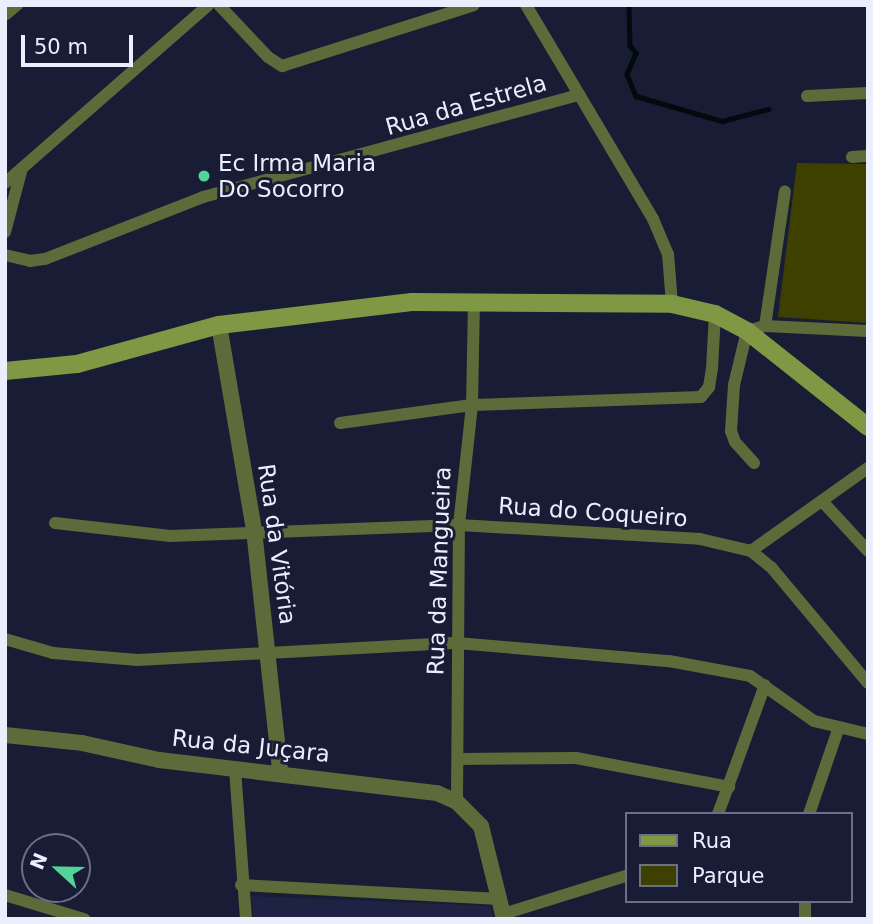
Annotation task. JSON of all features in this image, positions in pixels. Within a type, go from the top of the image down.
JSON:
[{"type":"main road","points":[[5,370],[77,364],[219,325],[412,302],[474,300],[672,304],[715,314],[747,331],[868,427]]},
{"type":"street","points":[[5,15],[17,5]]},
{"type":"street","points":[[5,183],[208,5]]},
{"type":"street","points":[[219,5],[268,57],[282,66],[474,5]]},
{"type":"street","points":[[526,5],[653,219],[668,254],[672,304]]},
{"type":"street","points":[[807,96],[868,93]]},
{"type":"street","name":"Rua da Estrela","points":[[5,255],[30,261],[46,259],[203,197],[579,95]]},
{"type":"street","points":[[852,157],[868,156]]},
{"type":"street","points":[[5,232],[22,168]]},
{"type":"street","points":[[765,326],[785,191]]},
{"type":"street","name":"Rua da Mangueira","points":[[457,802],[459,525],[472,405],[474,300]]},
{"type":"street","points":[[340,424],[472,405],[701,397],[709,387],[715,314]]},
{"type":"street","name":"Rua da Vitória","points":[[219,325],[254,530],[271,655],[279,771]]},
{"type":"street","points":[[754,463],[735,442],[731,430],[734,384],[747,331],[765,326],[868,331]]},
{"type":"street","points":[[868,468],[751,551],[811,613],[868,683]]},
{"type":"street","points":[[822,501],[868,551]]},
{"type":"street","name":"Rua do Coqueiro","points":[[55,523],[170,536],[254,530],[459,525],[699,539],[751,551]]},
{"type":"street","points":[[5,639],[96,659],[271,655],[457,643],[669,661],[731,670],[765,685],[814,721],[838,730],[868,734]]},
{"type":"street","points":[[719,812],[765,685]]},
{"type":"street","points":[[809,812],[838,730]]},
{"type":"street","name":"Rua da Juçara","points":[[5,735],[235,769],[279,771],[437,793],[457,802],[481,826],[502,910]]},
{"type":"street","points":[[458,759],[576,758],[729,787]]},
{"type":"street","points":[[235,769],[241,885],[246,919]]},
{"type":"street","points":[[241,885],[502,910],[624,877]]},
{"type":"street","points":[[5,895],[84,919]]},
{"type":"shaded area","points":[[251,896],[491,906],[494,919],[254,919]]},
{"type":"green space","points":[[797,163],[868,164],[868,323],[778,317]]},
{"type":"waterway","points":[[629,5],[630,45],[636,53],[627,74],[636,96],[722,121],[768,109]]},
{"type":"place","name":"Ec Irma Maria Do Socorro","points":[[204,176]]}]
